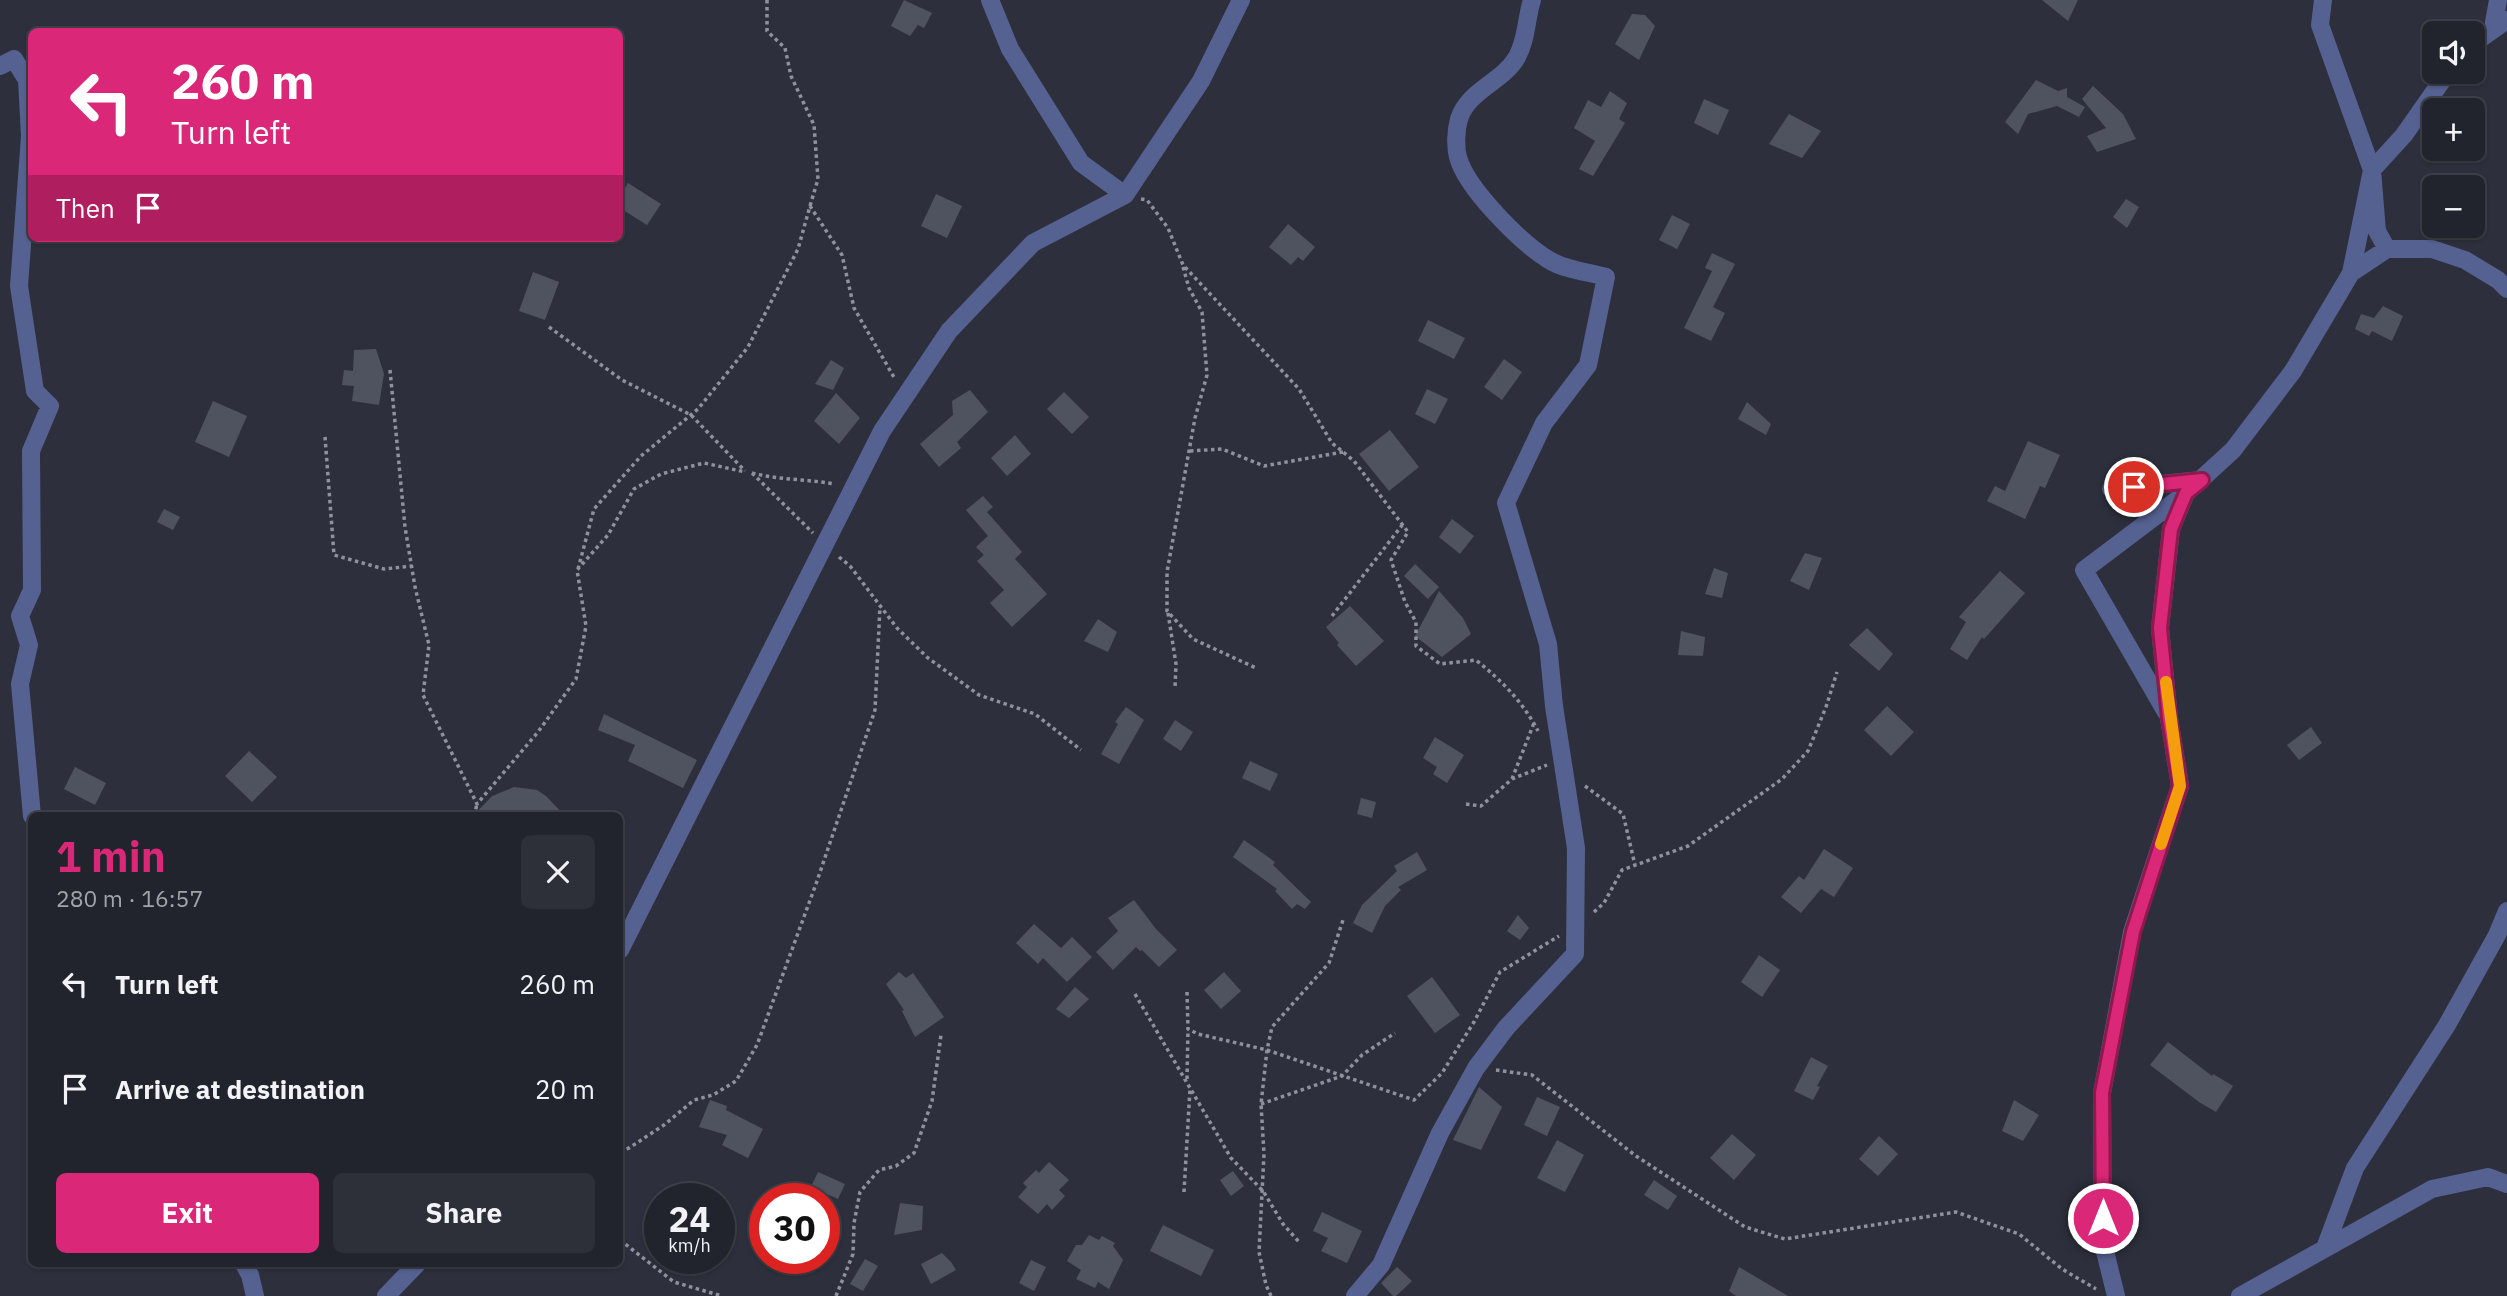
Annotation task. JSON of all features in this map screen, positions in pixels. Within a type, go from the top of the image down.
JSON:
[{"type":"street","points":[[990,0],[1010,49],[1081,163],[1125,195]]},
{"type":"street","points":[[623,944],[882,431],[948,331],[1032,243],[1125,195],[1201,81],[1241,0]]},
{"type":"street","points":[[1355,1296],[1381,1265],[1440,1133],[1476,1068],[1506,1028],[1575,954],[1576,848],[1557,769],[1548,643],[1506,503],[1544,423],[1588,365],[1606,277],[1550,261],[1512,230],[1479,195],[1458,158],[1457,141],[1460,118],[1471,99],[1516,58],[1527,29],[1532,0]]},
{"type":"street","points":[[2323,0],[2320,25],[2372,170],[2377,231],[2387,249]]},
{"type":"street","points":[[2485,35],[2500,24],[2498,0]]},
{"type":"street","points":[[0,66],[14,59],[27,80],[28,99]]},
{"type":"street","points":[[2169,718],[2084,569],[2202,480],[2233,450],[2293,371],[2351,273],[2372,170],[2404,135],[2440,84]]},
{"type":"street","points":[[28,163],[19,286],[35,391],[50,406],[32,452],[32,590],[20,616],[29,645],[20,684],[32,812]]},
{"type":"street","points":[[2351,273],[2387,249],[2432,249],[2465,260],[2498,280],[2507,289]]},
{"type":"street","points":[[2111,489],[2202,480]]},
{"type":"street","points":[[2116,1296],[2103,1243],[2102,1093],[2133,932],[2180,786],[2169,718],[2160,628],[2171,529],[2186,493]]},
{"type":"street","points":[[2325,1248],[2355,1168],[2447,1026],[2497,935],[2507,911]]},
{"type":"street","points":[[2240,1296],[2432,1189],[2507,1172]]},
{"type":"street","points":[[2488,1177],[2507,1184]]},
{"type":"street","points":[[246,1267],[254,1296]]},
{"type":"street","points":[[386,1296],[414,1267]]},
{"type":"path","points":[[475,812],[477,804],[538,732],[576,680],[586,626],[578,570],[594,509],[641,456],[691,415],[748,347],[798,249],[818,179],[814,125],[791,76],[785,48],[766,31],[767,0]]},
{"type":"path","points":[[1125,195],[1147,200],[1168,228],[1189,288],[1202,312],[1207,374],[1195,418],[1167,572],[1167,611],[1177,664],[1175,688]]},
{"type":"path","points":[[810,206],[842,255],[854,308],[906,396]]},
{"type":"path","points":[[1183,265],[1299,389],[1332,443],[1354,461],[1408,532],[1391,560],[1405,602],[1416,622],[1416,646],[1440,664],[1476,660],[1503,682],[1540,735]]},
{"type":"path","points":[[549,327],[622,380],[691,415],[745,472]]},
{"type":"path","points":[[390,370],[405,527],[429,645],[423,695],[477,804]]},
{"type":"path","points":[[325,437],[334,555],[384,569],[412,566]]},
{"type":"path","points":[[1190,451],[1222,449],[1265,466],[1343,452]]},
{"type":"path","points":[[578,570],[608,535],[634,489],[661,474],[704,463],[772,478],[811,480],[854,487]]},
{"type":"path","points":[[752,473],[824,545],[850,565],[897,628],[928,658],[979,695],[1035,714],[1081,750]]},
{"type":"path","points":[[1332,616],[1403,524]]},
{"type":"path","points":[[623,1150],[664,1125],[694,1100],[713,1095],[736,1081],[757,1045],[816,884],[875,709],[880,606]]},
{"type":"path","points":[[1167,611],[1193,639],[1256,668]]},
{"type":"path","points":[[1188,1029],[1198,1034],[1267,1050],[1414,1100],[1442,1073],[1474,1022],[1500,972],[1575,926],[1604,904],[1622,870],[1688,846],[1782,779],[1808,751],[1837,671]]},
{"type":"path","points":[[1466,804],[1481,806],[1512,779],[1534,723]]},
{"type":"path","points":[[1548,755],[1557,769],[1598,793],[1623,814],[1624,829],[1635,865]]},
{"type":"path","points":[[1512,779],[1557,769]]},
{"type":"path","points":[[1271,1296],[1259,1252],[1264,1154],[1261,1104],[1267,1050],[1272,1027],[1329,963],[1343,920]]},
{"type":"path","points":[[1184,1192],[1190,1087],[1186,1076],[1187,992]]},
{"type":"path","points":[[1135,994],[1231,1158],[1263,1191],[1283,1224],[1300,1242]]},
{"type":"path","points":[[1261,1104],[1342,1076],[1362,1055],[1395,1033]]},
{"type":"path","points":[[835,1296],[853,1254],[854,1223],[860,1192],[879,1170],[896,1166],[914,1153],[932,1101],[941,1035]]},
{"type":"path","points":[[1476,1068],[1532,1075],[1636,1156],[1745,1227],[1785,1239],[1956,1212],[2019,1234],[2063,1269],[2096,1289]]},
{"type":"path","points":[[623,1242],[674,1282],[722,1296]]},
{"type":"building","points":[[904,0],[932,13],[924,28],[918,25],[910,36],[891,26]]},
{"type":"building","points":[[2042,0],[2078,0],[2068,21]]},
{"type":"building","points":[[1632,14],[1645,15],[1655,26],[1639,60],[1615,44]]},
{"type":"building","points":[[2036,80],[2058,91],[2067,88],[2067,97],[2085,107],[2079,117],[2057,106],[2028,114],[2018,134],[2005,122]]},
{"type":"building","points":[[2093,86],[2123,114],[2136,139],[2097,152],[2087,136],[2106,128],[2082,99]]},
{"type":"building","points":[[1610,91],[1627,103],[1619,119],[1625,123],[1593,176],[1579,169],[1595,141],[1574,128],[1588,100],[1601,107]]},
{"type":"building","points":[[1704,99],[1729,110],[1718,135],[1694,123]]},
{"type":"building","points":[[1789,114],[1821,131],[1802,158],[1769,144]]},
{"type":"building","points":[[628,183],[661,204],[647,225],[623,210],[623,191]]},
{"type":"building","points":[[936,194],[962,206],[947,238],[921,226]]},
{"type":"building","points":[[2126,199],[2139,207],[2127,228],[2113,217]]},
{"type":"building","points":[[1672,215],[1690,224],[1677,249],[1659,240]]},
{"type":"building","points":[[1288,224],[1315,247],[1303,261],[1298,257],[1291,265],[1269,247]]},
{"type":"building","points":[[1712,253],[1735,264],[1713,307],[1725,313],[1711,341],[1684,328],[1712,271],[1705,268]]},
{"type":"building","points":[[533,272],[559,282],[545,320],[519,311]]},
{"type":"building","points":[[2383,306],[2403,316],[2392,341],[2372,331],[2369,336],[2355,329],[2361,314],[2374,318]]},
{"type":"building","points":[[1428,320],[1465,338],[1454,359],[1418,341]]},
{"type":"building","points":[[376,349],[384,374],[379,405],[352,401],[354,386],[342,385],[344,370],[353,371],[354,350]]},
{"type":"building","points":[[1504,359],[1522,372],[1502,400],[1484,387]]},
{"type":"building","points":[[831,360],[844,368],[833,390],[815,384]]},
{"type":"building","points":[[1427,389],[1448,399],[1435,424],[1415,414]]},
{"type":"building","points":[[970,390],[988,412],[957,442],[961,448],[939,467],[920,444],[953,415],[952,401]]},
{"type":"building","points":[[1064,392],[1089,417],[1072,434],[1047,409]]},
{"type":"building","points":[[836,393],[860,418],[839,444],[814,421]]},
{"type":"building","points":[[213,401],[247,416],[229,457],[195,442]]},
{"type":"building","points":[[1747,402],[1771,424],[1766,435],[1738,419]]},
{"type":"building","points":[[1390,430],[1419,467],[1389,491],[1359,454]]},
{"type":"building","points":[[1015,435],[1031,454],[1007,476],[991,458]]},
{"type":"building","points":[[2028,441],[2060,455],[2045,488],[2040,486],[2025,519],[1987,501],[1995,486],[2005,491]]},
{"type":"building","points":[[983,496],[993,507],[987,512],[1022,552],[1015,559],[1047,594],[1012,627],[990,603],[1004,590],[977,561],[984,555],[976,547],[988,536],[966,510]]},
{"type":"building","points":[[164,509],[180,517],[173,530],[157,522]]},
{"type":"building","points":[[1452,519],[1474,536],[1460,554],[1439,537]]},
{"type":"building","points":[[1805,553],[1822,558],[1809,590],[1790,581]]},
{"type":"building","points":[[1415,564],[1439,587],[1428,599],[1404,576]]},
{"type":"building","points":[[1714,568],[1728,573],[1722,598],[1705,594]]},
{"type":"building","points":[[2000,571],[2025,593],[1984,639],[1982,637],[1967,660],[1950,649],[1966,622],[1959,617]]},
{"type":"building","points":[[1439,591],[1463,618],[1471,634],[1442,657],[1415,636]]},
{"type":"building","points":[[1350,606],[1384,641],[1356,666],[1337,645],[1339,643],[1326,627]]},
{"type":"building","points":[[1098,619],[1117,632],[1108,652],[1084,641]]},
{"type":"building","points":[[1867,628],[1893,654],[1879,671],[1849,645]]},
{"type":"building","points":[[1681,631],[1705,637],[1703,656],[1678,655]]},
{"type":"building","points":[[1887,706],[1914,732],[1891,756],[1864,730]]},
{"type":"building","points":[[1126,707],[1144,720],[1119,764],[1101,754],[1118,724],[1115,722]]},
{"type":"building","points":[[604,714],[697,760],[683,788],[628,761],[635,745],[598,730]]},
{"type":"building","points":[[1175,720],[1193,732],[1181,751],[1163,739]]},
{"type":"building","points":[[2311,727],[2322,743],[2299,760],[2287,745]]},
{"type":"building","points":[[1435,737],[1464,755],[1447,783],[1433,774],[1437,767],[1423,758]]},
{"type":"building","points":[[249,751],[277,777],[252,802],[225,776]]},
{"type":"building","points":[[1250,761],[1278,774],[1270,791],[1242,778]]},
{"type":"building","points":[[75,767],[106,783],[95,805],[64,789]]},
{"type":"building","points":[[514,787],[537,790],[561,812],[477,812],[492,796]]},
{"type":"building","points":[[1361,798],[1376,802],[1372,818],[1357,814]]},
{"type":"building","points":[[1244,840],[1275,862],[1273,865],[1311,902],[1305,909],[1297,904],[1292,909],[1275,891],[1277,889],[1233,857]]},
{"type":"building","points":[[1824,849],[1853,868],[1834,897],[1821,889],[1801,913],[1781,897],[1799,876],[1804,880]]},
{"type":"building","points":[[1417,852],[1427,870],[1398,887],[1401,890],[1385,906],[1372,933],[1353,923],[1362,905],[1397,871],[1394,866]]},
{"type":"building","points":[[1134,900],[1156,929],[1177,950],[1159,967],[1136,947],[1113,970],[1096,952],[1118,931],[1108,918]]},
{"type":"building","points":[[1518,915],[1529,928],[1520,940],[1507,931]]},
{"type":"building","points":[[1034,924],[1061,948],[1072,937],[1092,957],[1067,982],[1043,958],[1038,964],[1016,943]]},
{"type":"building","points":[[1759,955],[1780,970],[1762,997],[1741,982]]},
{"type":"building","points":[[899,972],[906,978],[913,973],[944,1017],[915,1037],[902,1011],[904,1010],[886,984]]},
{"type":"building","points":[[1224,972],[1241,991],[1221,1009],[1204,990]]},
{"type":"building","points":[[1432,977],[1460,1015],[1435,1033],[1407,996]]},
{"type":"building","points":[[1075,987],[1089,999],[1069,1018],[1056,1009]]},
{"type":"building","points":[[2168,1042],[2212,1076],[2213,1074],[2233,1086],[2216,1112],[2150,1065]]},
{"type":"building","points":[[1811,1057],[1828,1066],[1813,1100],[1794,1091]]},
{"type":"building","points":[[1479,1087],[1502,1107],[1481,1150],[1453,1140]]},
{"type":"building","points":[[1537,1097],[1560,1107],[1547,1136],[1524,1125]]},
{"type":"building","points":[[710,1100],[727,1106],[726,1110],[763,1129],[748,1158],[722,1145],[727,1135],[699,1127]]},
{"type":"building","points":[[2014,1100],[2039,1115],[2023,1141],[2002,1131]]},
{"type":"building","points":[[1732,1134],[1756,1155],[1734,1180],[1710,1158]]},
{"type":"building","points":[[1879,1136],[1898,1154],[1878,1176],[1859,1159]]},
{"type":"building","points":[[1557,1140],[1584,1155],[1565,1192],[1537,1178]]},
{"type":"building","points":[[1049,1162],[1069,1180],[1059,1190],[1065,1196],[1052,1210],[1047,1204],[1038,1214],[1018,1197],[1027,1187],[1023,1183],[1036,1170],[1039,1173]]},
{"type":"building","points":[[1233,1171],[1244,1186],[1231,1196],[1220,1180]]},
{"type":"building","points":[[818,1172],[845,1184],[840,1195],[840,1183],[813,1183]]},
{"type":"building","points":[[1654,1180],[1677,1196],[1668,1210],[1644,1195]]},
{"type":"building","points":[[900,1203],[923,1206],[922,1230],[894,1235]]},
{"type":"building","points":[[1322,1212],[1362,1231],[1347,1263],[1321,1251],[1328,1238],[1313,1231]]},
{"type":"building","points":[[1163,1225],[1214,1250],[1201,1276],[1150,1251]]},
{"type":"building","points":[[1089,1235],[1099,1240],[1102,1236],[1115,1243],[1113,1246],[1123,1260],[1109,1289],[1098,1282],[1095,1288],[1076,1279],[1081,1270],[1067,1261],[1076,1245],[1082,1245]]},
{"type":"building","points":[[942,1253],[956,1270],[931,1284],[921,1264]]},
{"type":"building","points":[[865,1259],[878,1266],[863,1291],[850,1284]]},
{"type":"building","points":[[1031,1260],[1046,1267],[1034,1291],[1019,1283]]},
{"type":"building","points":[[1397,1267],[1412,1281],[1393,1296],[1381,1283]]},
{"type":"building","points":[[1739,1267],[1788,1296],[1736,1296],[1729,1291]]},
{"type":"slow traffic","points":[[2161,844],[2180,786],[2166,682]]},
{"type":"route","points":[[2103,1218],[2102,1093],[2133,932],[2180,786],[2169,718],[2160,628],[2171,529],[2186,493],[2202,480],[2134,487]]}]
